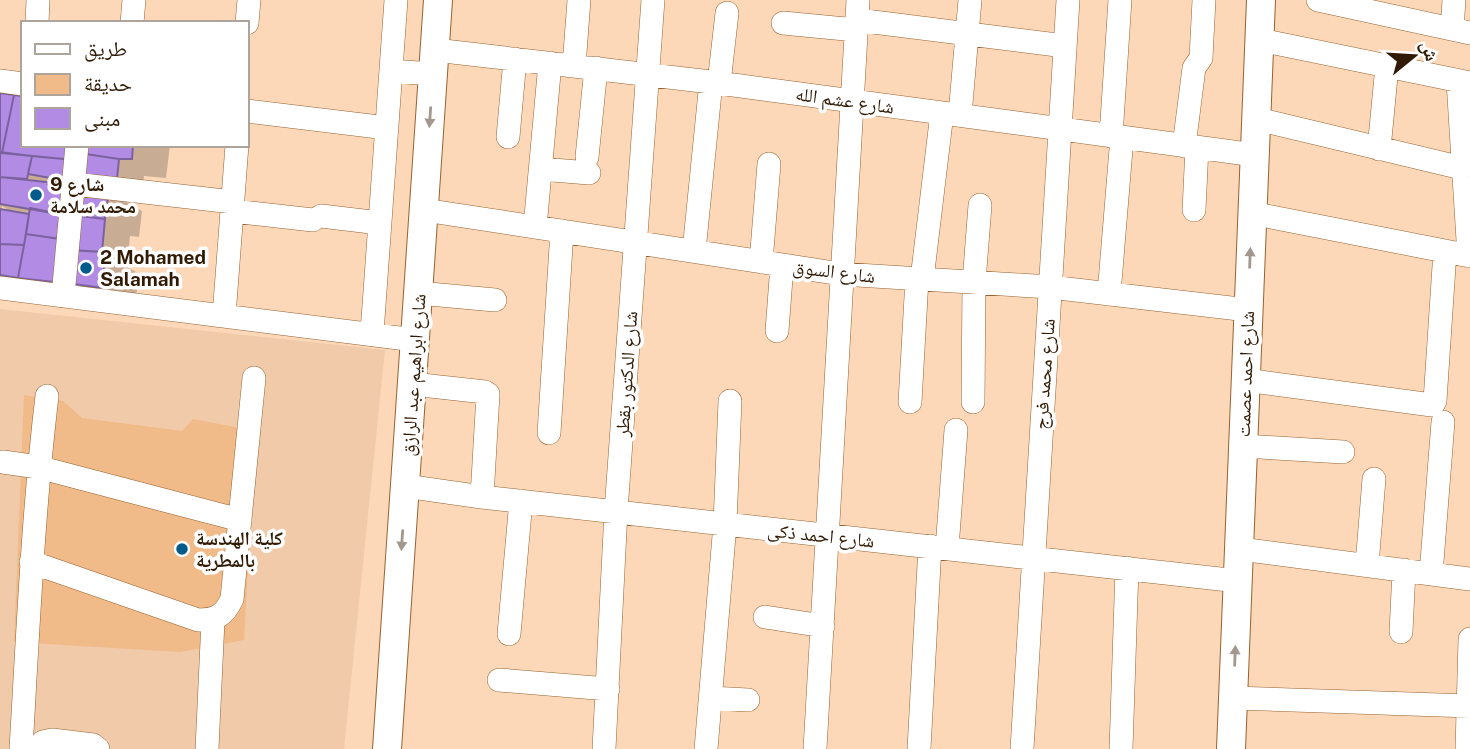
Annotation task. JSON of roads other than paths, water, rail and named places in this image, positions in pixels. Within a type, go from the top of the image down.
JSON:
[{"type":"main road","name":"شارع ابراهيم عبد الرازق","points":[[387,749],[438,0]]},
{"type":"main road","name":"شارع احمد عصمت","points":[[1231,749],[1261,0]]},
{"type":"street","points":[[37,21],[38,0]]},
{"type":"street","points":[[132,21],[134,0]]},
{"type":"street","points":[[247,21],[248,0]]},
{"type":"street","points":[[372,333],[396,0]]},
{"type":"street","points":[[541,169],[588,165],[585,67],[579,0]]},
{"type":"street","name":"شارع الدكتور بقطر","points":[[604,749],[616,511],[653,0]]},
{"type":"street","points":[[910,402],[920,279],[967,34],[970,0]]},
{"type":"street","name":"شارع محمد فرج","points":[[1022,749],[1068,0]]},
{"type":"street","points":[[1108,294],[1120,0]]},
{"type":"street","points":[[1194,210],[1190,146],[1194,68],[1201,58],[1204,0]]},
{"type":"street","points":[[1318,0],[1380,6],[1461,31],[1454,0]]},
{"type":"street","points":[[694,251],[715,83],[727,13]]},
{"type":"street","points":[[816,749],[857,17]]},
{"type":"street","points":[[783,23],[857,17],[1065,46]]},
{"type":"street","points":[[1251,213],[1469,256],[1462,168],[1464,82],[1260,40]]},
{"type":"street","points":[[508,137],[515,59]]},
{"type":"street","name":"شارع عشم الله","points":[[391,71],[434,62],[515,59],[852,100],[1255,155]]},
{"type":"street","points":[[535,227],[550,63]]},
{"type":"street","points":[[1379,149],[1387,66]]},
{"type":"street","points":[[0,81],[21,84]]},
{"type":"street","points":[[248,111],[387,128]]},
{"type":"street","points":[[1257,119],[1462,168]]},
{"type":"street","points":[[63,296],[77,147]]},
{"type":"street","points":[[224,316],[237,147]]},
{"type":"street","points":[[769,164],[771,263],[777,331]]},
{"type":"street","points":[[74,184],[317,218],[380,223]]},
{"type":"street","points":[[972,401],[974,282],[980,205]]},
{"type":"street","name":"شارع السوق","points":[[424,210],[841,274],[1050,287],[1248,310]]},
{"type":"street","points":[[549,433],[562,231]]},
{"type":"street","points":[[1245,380],[1429,406],[1434,404],[1445,251]]},
{"type":"street","points":[[0,288],[415,340]]},
{"type":"street","points":[[418,293],[495,300]]},
{"type":"street","points":[[31,562],[198,620],[213,620],[225,612],[232,599],[254,378]]},
{"type":"street","points":[[412,384],[488,394],[482,497]]},
{"type":"street","points":[[21,749],[31,562],[38,467],[47,396]]},
{"type":"street","points":[[706,749],[725,524],[730,401]]},
{"type":"street","points":[[1431,574],[1443,422]]},
{"type":"street","points":[[919,749],[938,547],[956,430]]},
{"type":"street","points":[[1243,446],[1343,452]]},
{"type":"street","points":[[3,462],[38,467],[240,520]]},
{"type":"street","points":[[1367,565],[1374,479]]},
{"type":"street","name":"شارع احمد ذكى","points":[[405,486],[482,497],[1238,581]]},
{"type":"street","points":[[509,634],[521,501]]},
{"type":"street","points":[[1240,549],[1470,579]]},
{"type":"street","points":[[1121,749],[1127,568]]},
{"type":"street","points":[[1401,632],[1404,570]]},
{"type":"street","points":[[765,617],[822,626]]},
{"type":"street","points":[[207,749],[213,620]]},
{"type":"street","points":[[1467,749],[1470,639]]},
{"type":"street","points":[[499,680],[608,689]]},
{"type":"street","points":[[710,698],[748,700]]},
{"type":"street","points":[[1233,698],[1469,706]]},
{"type":"street","points":[[40,749],[43,742],[52,740],[93,745],[98,749]]},
{"type":"place","name":"9 شارع محمد سلامة","points":[[36,195]]},
{"type":"place","name":"2 Mohamed Salamah","points":[[86,268]]},
{"type":"place","name":"كلية الهندسة بالمطرية","points":[[182,549]]}]
